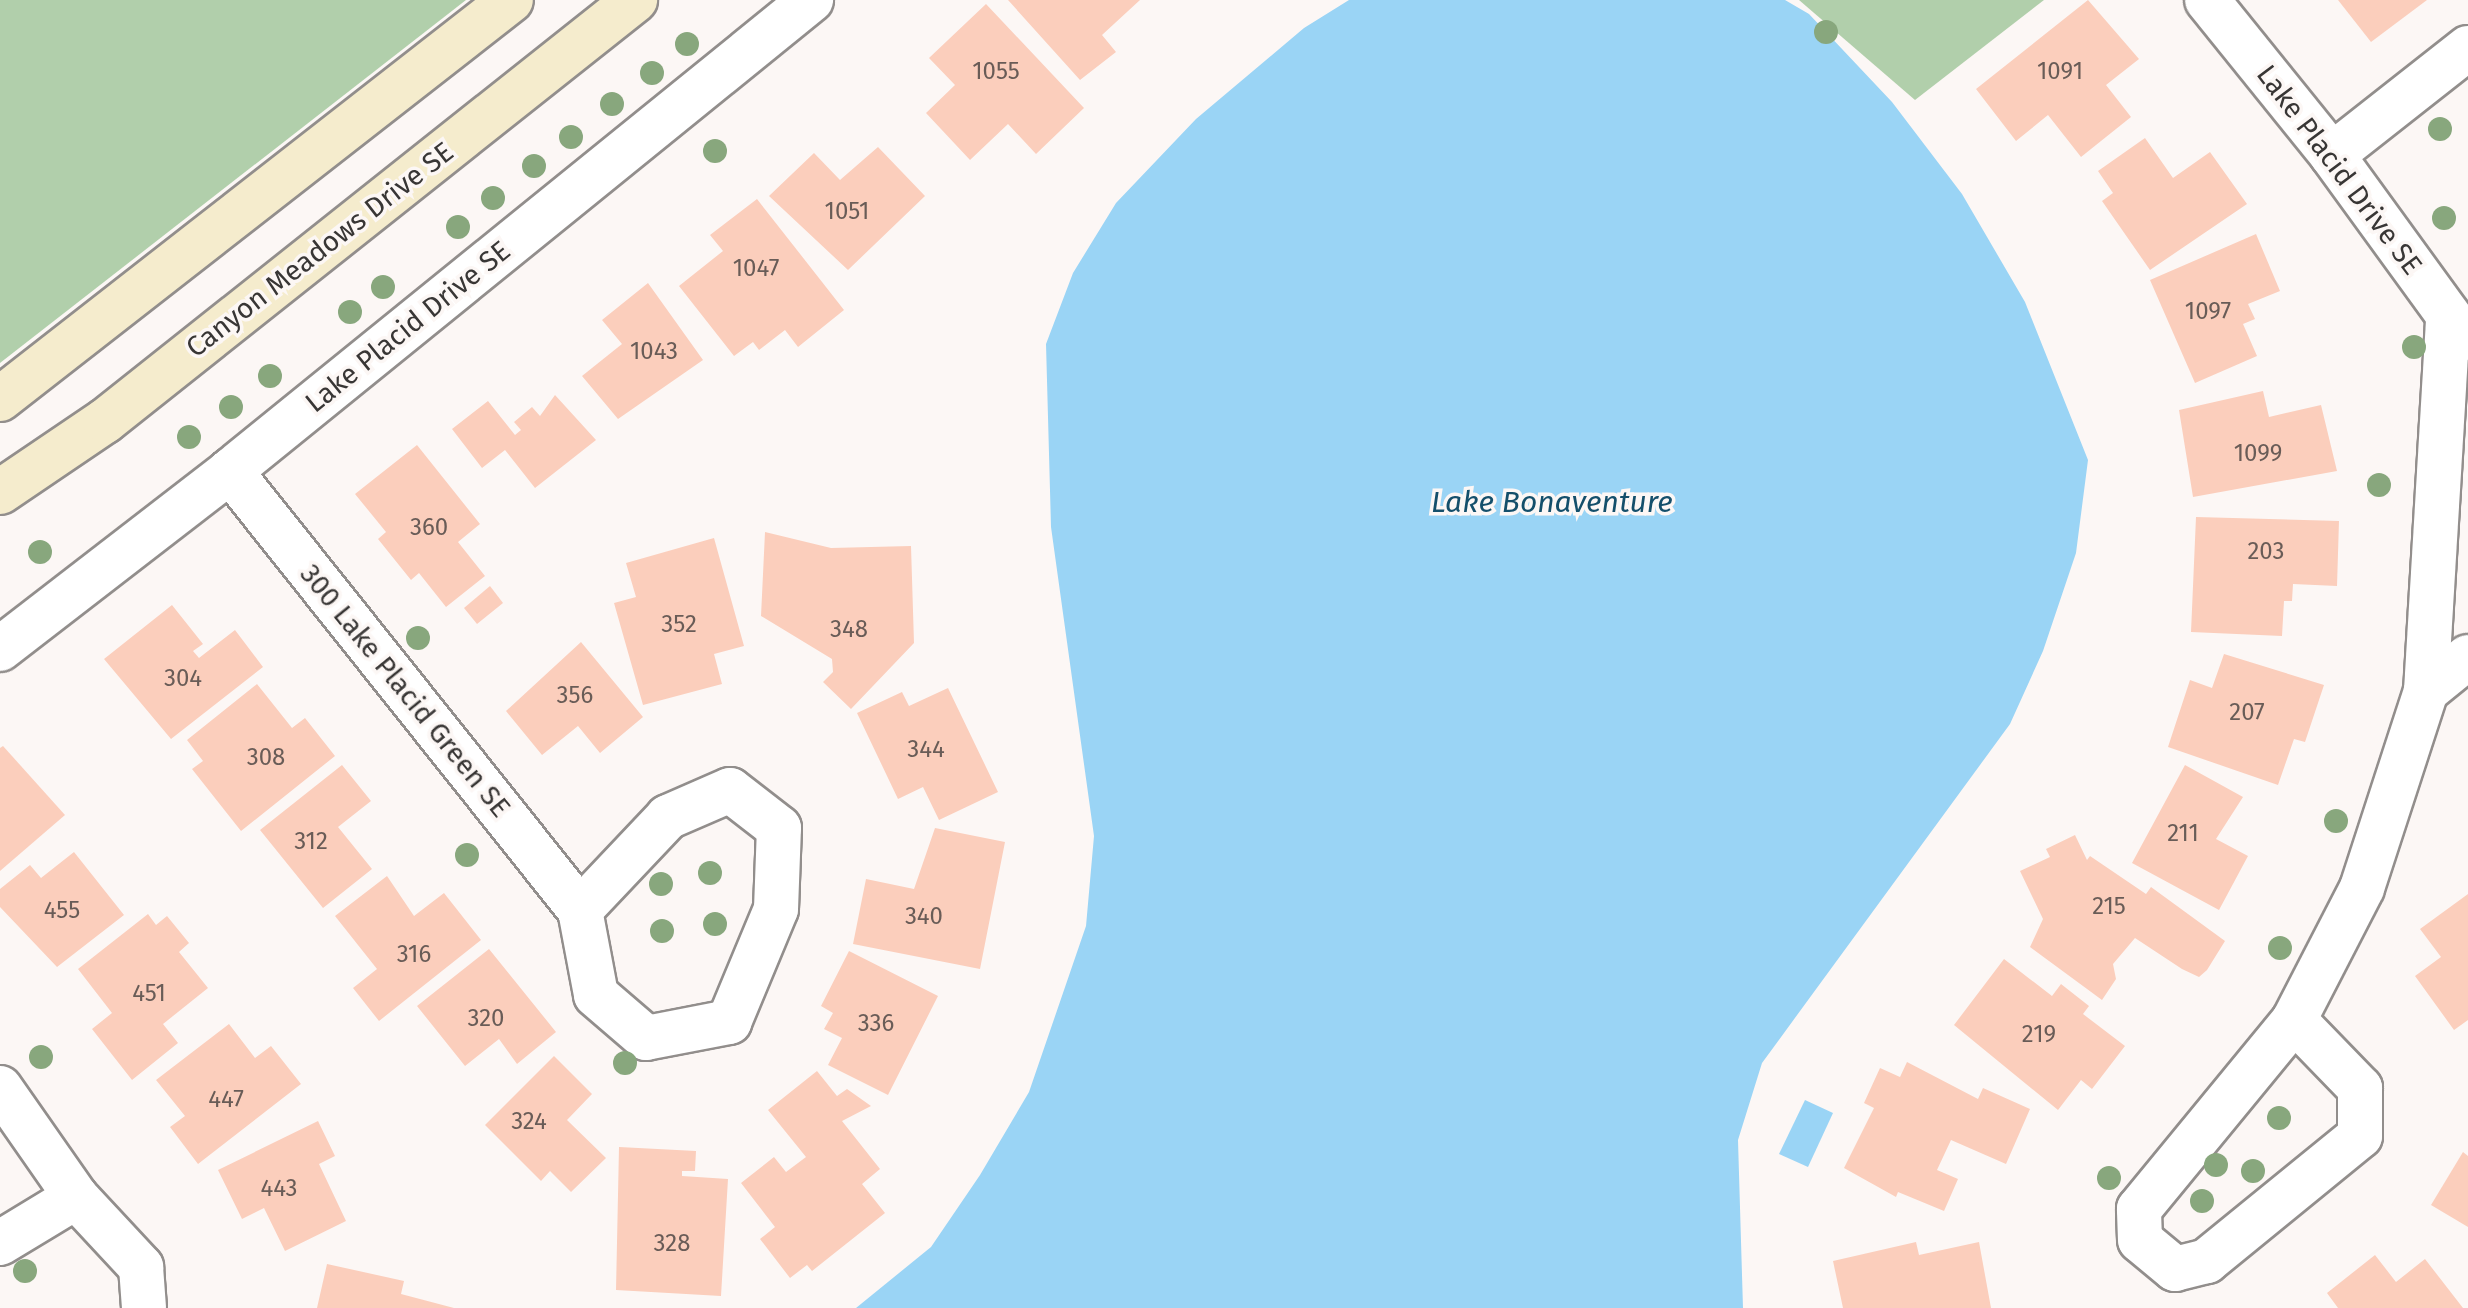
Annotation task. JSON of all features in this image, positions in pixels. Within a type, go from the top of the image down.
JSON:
[{"type":"main road","points":[[0,399],[511,0]]},
{"type":"main road","name":"Canyon Meadows Drive SE","points":[[0,492],[105,421],[635,0]]},
{"type":"street","name":"Lake Placid Drive SE","points":[[0,649],[230,471],[811,0]]},
{"type":"street","name":"Lake Placid Drive SE","points":[[2207,0],[2332,155],[2458,329]]},
{"type":"street","points":[[2332,155],[2468,48]]},
{"type":"street","points":[[2294,1020],[2360,1088],[2360,1136],[2207,1261],[2175,1269],[2140,1240],[2139,1209],[2294,1020],[2362,888],[2426,691],[2458,329]]},
{"type":"street","name":"300 Lake Placid Green SE","points":[[230,471],[580,910],[596,995],[646,1038],[729,1022],[776,909],[779,828],[730,790],[668,817],[580,910]]},
{"type":"street","points":[[2426,691],[2468,657]]},
{"type":"street","points":[[0,1088],[76,1197],[141,1267],[144,1308]]},
{"type":"street","points":[[0,1243],[76,1197]]},
{"type":"green space","points":[[0,0],[466,0],[0,363]]},
{"type":"green space","points":[[1799,0],[2044,0],[1915,100]]},
{"type":"water","name":"Lake Bonaventure","points":[[1349,0],[1785,0],[1809,14],[1892,102],[1962,194],[2025,302],[2088,460],[2076,553],[2043,651],[2010,724],[1762,1063],[1738,1140],[1743,1308],[856,1308],[931,1247],[980,1175],[1029,1092],[1086,926],[1094,836],[1051,527],[1046,344],[1073,273],[1116,203],[1196,119],[1304,28]]},
{"type":"water","points":[[1805,1100],[1833,1113],[1808,1167],[1779,1154]]},
{"type":"building","points":[[1008,0],[1140,0],[1102,35],[1116,52],[1080,80]]},
{"type":"building","points":[[2088,0],[2139,59],[2106,85],[2131,117],[2081,157],[2048,115],[2016,141],[1976,89]]},
{"type":"building","points":[[2338,0],[2427,0],[2371,42]]},
{"type":"building","points":[[986,4],[1084,108],[1036,154],[1008,124],[970,160],[926,113],[955,85],[929,58]]},
{"type":"building","points":[[2145,138],[2173,178],[2210,152],[2247,204],[2150,270],[2102,201],[2113,193],[2098,171]]},
{"type":"building","points":[[878,147],[925,196],[848,270],[769,196],[814,153],[840,180]]},
{"type":"building","points":[[757,199],[844,310],[798,347],[785,330],[759,350],[753,342],[734,356],[679,286],[723,251],[710,235]]},
{"type":"building","points":[[2256,234],[2280,291],[2248,304],[2255,319],[2243,324],[2257,356],[2195,383],[2150,280]]},
{"type":"building","points":[[648,283],[703,360],[618,419],[582,376],[622,344],[602,320]]},
{"type":"building","points":[[2263,391],[2269,417],[2321,405],[2337,471],[2193,497],[2179,410]]},
{"type":"building","points":[[555,395],[596,440],[535,488],[505,450],[482,468],[452,429],[488,401],[515,435],[521,430],[514,422],[532,407],[540,416]]},
{"type":"building","points":[[417,445],[480,524],[458,542],[485,576],[446,607],[419,573],[411,580],[378,539],[386,532],[355,494]]},
{"type":"building","points":[[2196,517],[2339,521],[2337,586],[2293,584],[2292,601],[2284,601],[2282,636],[2191,632]]},
{"type":"building","points":[[765,532],[831,548],[911,546],[914,643],[851,709],[823,682],[833,672],[832,659],[761,616]]},
{"type":"building","points":[[714,538],[744,646],[714,654],[722,684],[643,705],[614,603],[636,597],[626,563]]},
{"type":"building","points":[[490,586],[503,603],[477,624],[464,608]]},
{"type":"building","points":[[172,605],[203,644],[193,651],[199,658],[235,630],[263,667],[171,739],[104,659]]},
{"type":"building","points":[[581,642],[643,717],[600,753],[578,726],[542,755],[506,711]]},
{"type":"building","points":[[2224,654],[2324,685],[2305,742],[2294,739],[2278,785],[2168,747],[2190,680],[2212,688]]},
{"type":"building","points":[[257,684],[292,728],[305,718],[335,756],[241,831],[192,769],[203,761],[187,740]]},
{"type":"building","points":[[948,688],[998,792],[939,820],[923,787],[898,799],[857,713],[902,692],[909,706]]},
{"type":"building","points":[[3,746],[65,815],[0,871],[0,748]]},
{"type":"building","points":[[342,765],[371,801],[338,827],[372,869],[323,908],[260,830]]},
{"type":"building","points":[[2185,765],[2243,797],[2216,839],[2248,856],[2219,910],[2132,863]]},
{"type":"building","points":[[935,828],[1005,842],[980,969],[853,944],[866,879],[914,889]]},
{"type":"building","points":[[2075,835],[2087,860],[2090,856],[2146,894],[2151,887],[2225,941],[2207,970],[2199,977],[2135,938],[2113,964],[2116,979],[2102,1000],[2030,947],[2043,919],[2020,871],[2050,857],[2046,849]]},
{"type":"building","points":[[74,852],[124,915],[57,967],[0,907],[0,889],[30,865],[41,878]]},
{"type":"building","points":[[387,876],[414,916],[444,893],[481,940],[379,1021],[353,988],[377,969],[335,916]]},
{"type":"building","points":[[2468,894],[2468,1020],[2454,1030],[2415,976],[2441,957],[2420,929]]},
{"type":"building","points":[[148,914],[156,925],[167,916],[189,943],[179,952],[208,988],[163,1024],[178,1043],[132,1080],[92,1029],[112,1013],[78,969]]},
{"type":"building","points":[[489,949],[556,1032],[517,1064],[499,1039],[465,1066],[417,1006]]},
{"type":"building","points":[[849,951],[938,996],[888,1095],[828,1065],[842,1038],[824,1029],[833,1013],[821,1006]]},
{"type":"building","points":[[2004,959],[2052,996],[2061,984],[2089,1006],[2083,1014],[2125,1046],[2092,1089],[2081,1080],[2058,1110],[1954,1025]]},
{"type":"building","points":[[229,1024],[255,1058],[271,1046],[301,1084],[198,1164],[170,1127],[185,1116],[156,1080]]},
{"type":"building","points":[[554,1056],[592,1094],[567,1120],[606,1158],[571,1192],[550,1171],[541,1181],[485,1125]]},
{"type":"building","points":[[1907,1062],[1978,1099],[1983,1088],[2030,1109],[2006,1164],[1951,1140],[1937,1170],[1958,1179],[1944,1211],[1898,1192],[1896,1197],[1844,1168],[1874,1108],[1864,1103],[1880,1068],[1900,1077]]},
{"type":"building","points":[[817,1071],[837,1096],[847,1089],[871,1106],[842,1121],[880,1169],[862,1184],[885,1213],[812,1271],[807,1265],[790,1278],[760,1239],[775,1227],[741,1183],[774,1157],[786,1172],[806,1157],[768,1110]]},
{"type":"building","points":[[318,1121],[335,1156],[319,1164],[346,1221],[285,1251],[264,1208],[242,1219],[218,1170]]},
{"type":"building","points":[[619,1147],[696,1151],[695,1171],[682,1171],[682,1176],[728,1179],[721,1296],[616,1290]]},
{"type":"building","points":[[2463,1152],[2468,1156],[2468,1227],[2431,1205]]},
{"type":"building","points":[[1916,1242],[1919,1255],[1979,1242],[1991,1308],[1843,1308],[1833,1261]]},
{"type":"building","points":[[2375,1255],[2396,1282],[2425,1259],[2463,1308],[2338,1308],[2327,1293]]},
{"type":"building","points":[[327,1264],[404,1281],[401,1294],[454,1308],[317,1308]]}]
